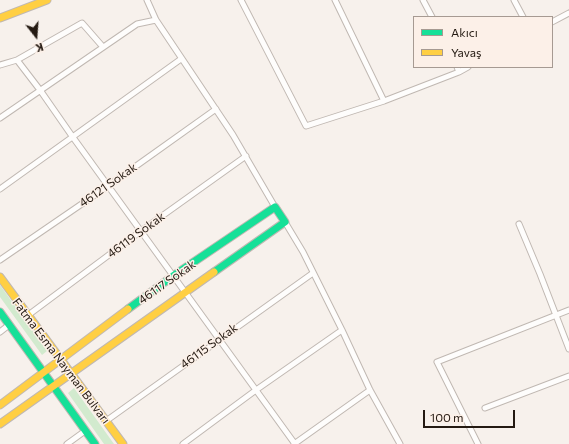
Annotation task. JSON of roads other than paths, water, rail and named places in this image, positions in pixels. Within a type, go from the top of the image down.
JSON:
[{"type":"street","points":[[0,18],[47,0]]},
{"type":"street","points":[[147,0],[156,20],[246,156],[303,252],[370,390],[400,444]]},
{"type":"street","points":[[241,0],[306,126],[384,100],[458,69]]},
{"type":"street","points":[[335,0],[384,100]]},
{"type":"street","points":[[423,0],[431,16]]},
{"type":"street","points":[[514,0],[522,16]]},
{"type":"street","points":[[553,21],[569,13]]},
{"type":"street","points":[[1,116],[137,24],[156,20]]},
{"type":"street","points":[[0,65],[17,60],[82,23],[103,47]]},
{"type":"street","points":[[0,188],[181,59]]},
{"type":"street","points":[[17,60],[294,444],[370,390]]},
{"type":"street","name":"46121 Sokak","points":[[0,260],[108,186],[216,109]]},
{"type":"street","name":"46119 Sokak","points":[[27,316],[141,231],[246,156]]},
{"type":"street","name":"46117 Sokak","points":[[0,405],[173,276],[275,207]]},
{"type":"street","name":"46117 Sokak","points":[[0,424],[284,222]]},
{"type":"street","points":[[519,224],[569,349]]},
{"type":"street","name":"46115 Sokak","points":[[106,421],[313,273]]},
{"type":"street","name":"Fatma Esma Nayman Bulvarı","points":[[0,277],[27,316],[123,444]]},
{"type":"street","points":[[478,444],[437,362],[569,310]]},
{"type":"street","name":"Fatma Esma Nayman Bulvarı","points":[[0,312],[43,374],[95,444]]},
{"type":"street","points":[[0,332],[9,326]]},
{"type":"street","points":[[183,444],[256,390],[342,330]]},
{"type":"street","points":[[485,408],[569,376]]},
{"type":"street","points":[[67,444],[85,431]]}]
